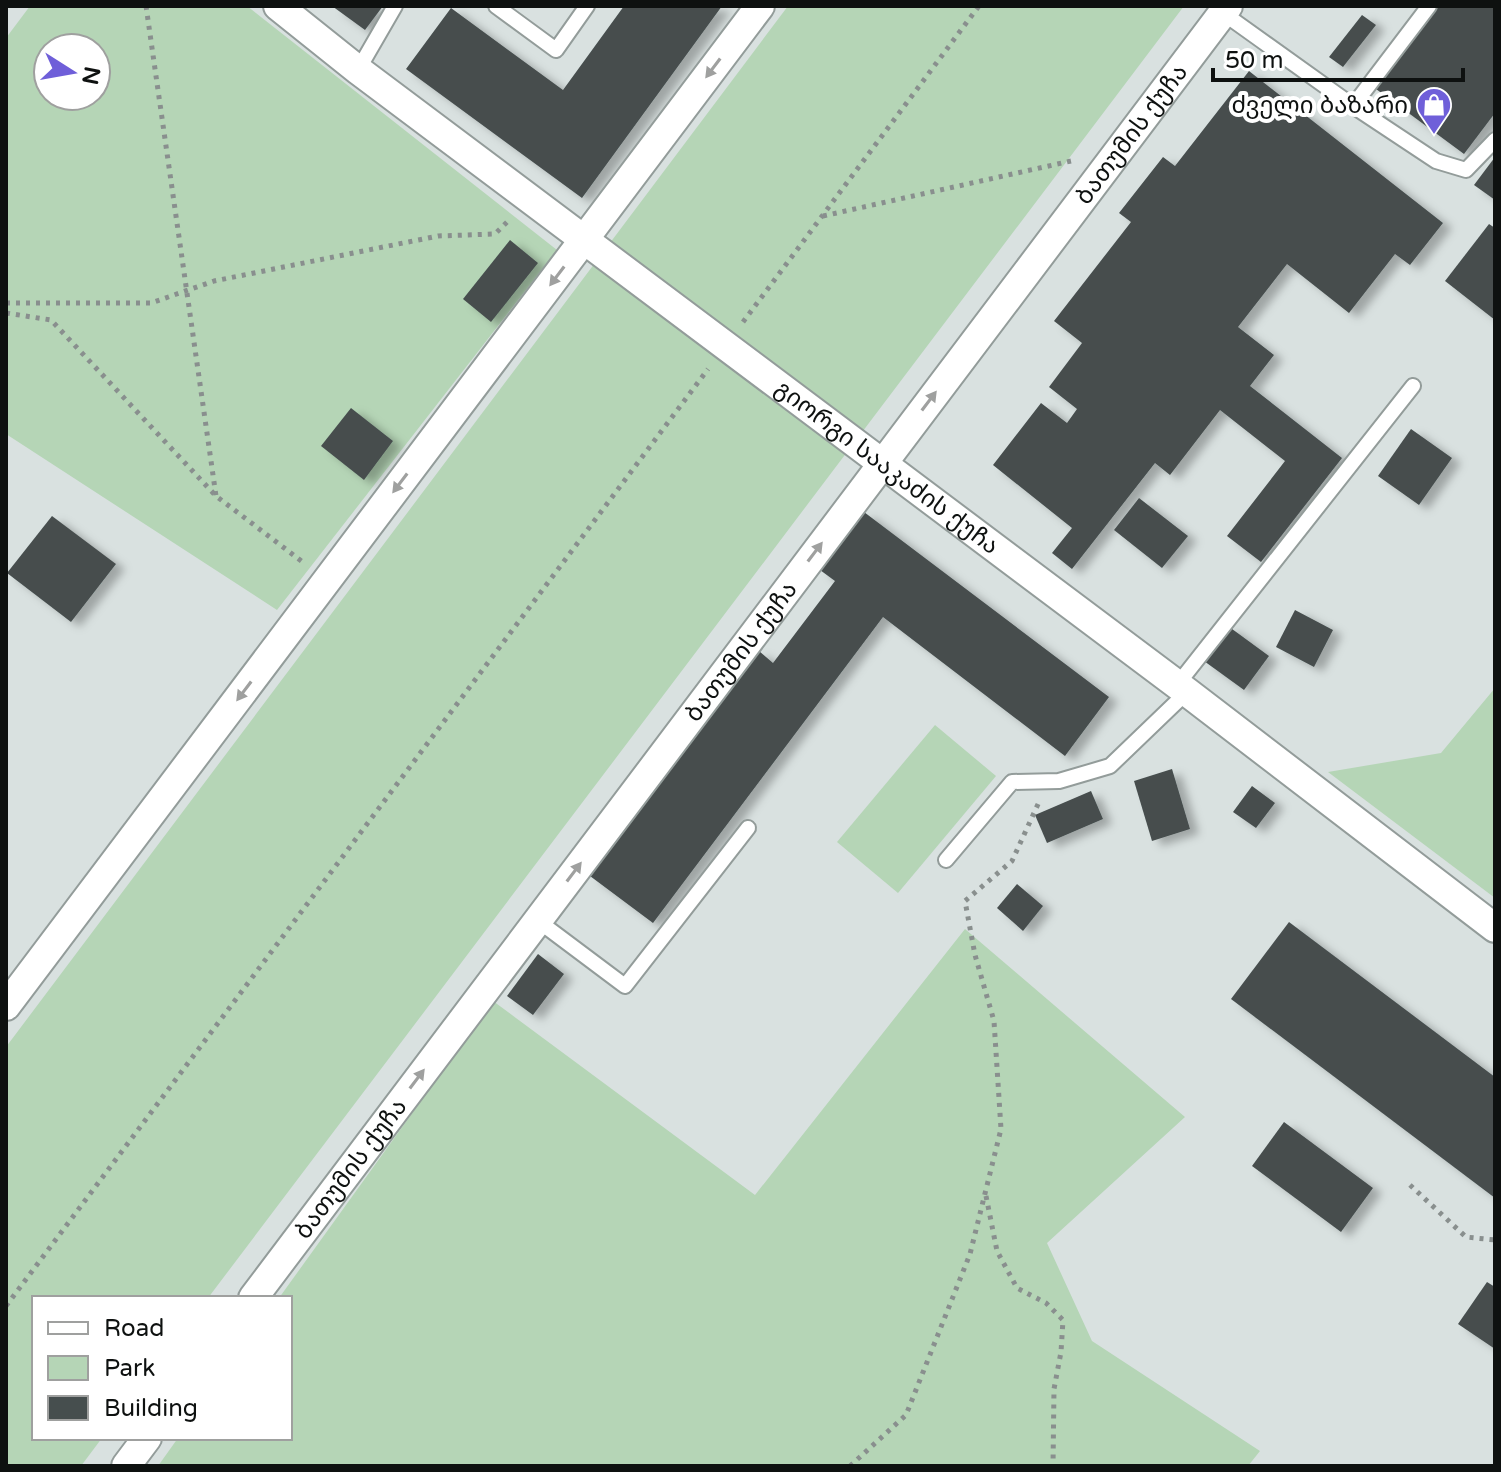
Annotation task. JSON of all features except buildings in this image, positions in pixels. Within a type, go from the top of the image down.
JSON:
[{"type":"street","name":"გიორგი სააკაძის ქუჩა","points":[[278,6],[358,70],[1495,928]]},
{"type":"street","points":[[6,1006],[760,6]]},
{"type":"street","name":"ბათუმის ქუჩა","points":[[255,1296],[1226,9]]},
{"type":"street","points":[[126,1466],[146,1440]]},
{"type":"lane","points":[[358,70],[395,6]]},
{"type":"lane","points":[[496,6],[556,50],[587,6]]},
{"type":"lane","points":[[1353,106],[1429,6]]},
{"type":"lane","points":[[1226,9],[1353,106],[1436,161],[1466,170],[1495,140]]},
{"type":"lane","points":[[946,860],[1012,782],[1059,781],[1110,766],[1182,689],[1413,386]]},
{"type":"lane","points":[[537,920],[625,986],[748,828]]},
{"type":"path","points":[[146,6],[216,496]]},
{"type":"path","points":[[6,1306],[979,6]]},
{"type":"path","points":[[821,217],[1119,151]]},
{"type":"path","points":[[6,303],[151,303],[214,281],[438,236],[495,234],[529,199]]},
{"type":"path","points":[[6,313],[51,320],[216,496],[327,581]]},
{"type":"path","points":[[850,1466],[906,1415],[970,1254],[1001,1129],[994,1021],[975,955],[965,901],[1012,861],[1050,780]]},
{"type":"path","points":[[1410,1185],[1466,1237],[1495,1240]]},
{"type":"path","points":[[985,1191],[997,1251],[1017,1288],[1046,1303],[1063,1320],[1054,1389],[1053,1466]]},
{"type":"green space","points":[[30,6],[247,6],[557,250],[277,610],[6,434],[6,38]]},
{"type":"green space","points":[[788,6],[1184,6],[210,1296],[32,1296],[32,1440],[100,1440],[81,1466],[6,1466],[6,1047]]},
{"type":"green space","points":[[1495,688],[1495,898],[1328,772],[1441,753]]},
{"type":"green space","points":[[935,725],[996,776],[898,893],[837,842]]},
{"type":"green space","points":[[965,929],[1185,1117],[1047,1243],[1092,1341],[1260,1451],[1248,1466],[158,1466],[177,1440],[292,1440],[292,1296],[280,1296],[493,1001],[755,1195]]},
{"type":"place","name":"ძველი ბაზარი","points":[[1434,136]]}]
